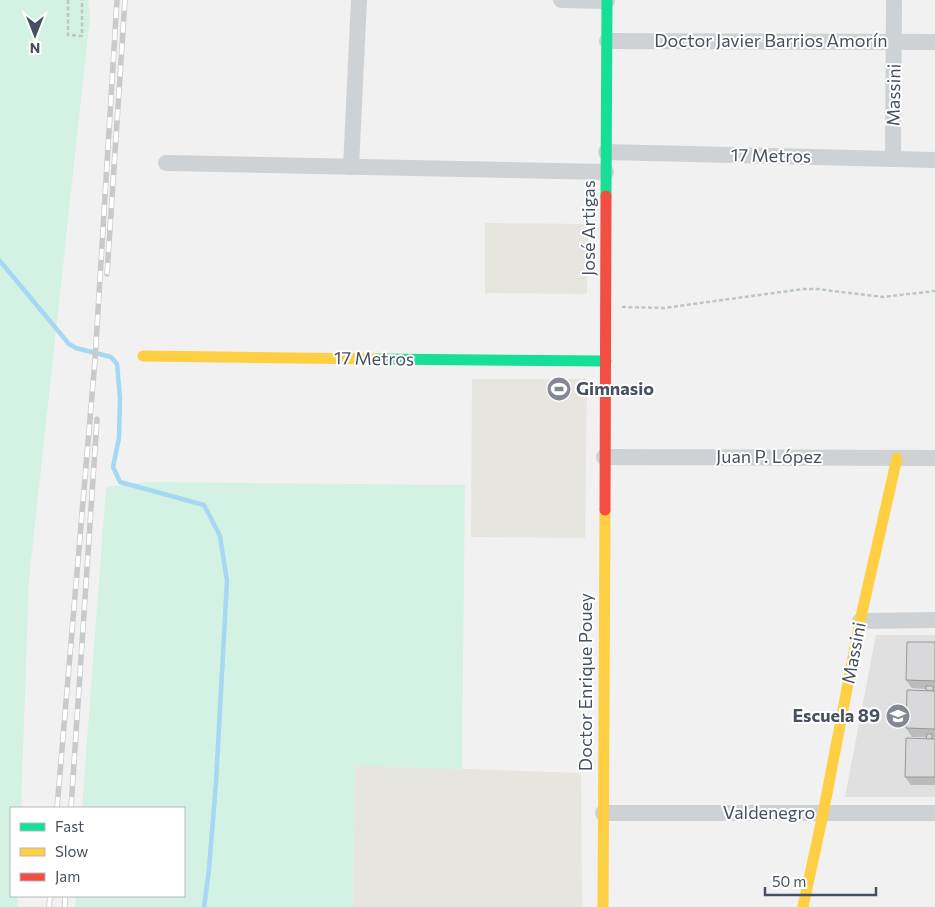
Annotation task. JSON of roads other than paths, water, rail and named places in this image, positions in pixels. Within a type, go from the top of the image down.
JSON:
[{"type":"street","points":[[351,167],[359,0]]},
{"type":"street","points":[[561,0],[607,0]]},
{"type":"street","name":"José Artigas","points":[[604,457],[607,0]]},
{"type":"street","name":"Massini","points":[[893,159],[894,0]]},
{"type":"street","name":"Doctor Javier Barrios Amorín","points":[[607,41],[935,42]]},
{"type":"street","name":"17 Metros","points":[[606,152],[935,160]]},
{"type":"street","points":[[166,163],[606,172]]},
{"type":"street","name":"17 Metros","points":[[143,356],[606,361]]},
{"type":"street","name":"Juan P. López","points":[[604,457],[935,458]]},
{"type":"street","name":"Doctor Enrique Pouey","points":[[603,907],[604,457]]},
{"type":"street","name":"Massini","points":[[803,907],[860,621],[897,458]]},
{"type":"street","points":[[860,621],[935,620]]},
{"type":"street","name":"Valdenegro","points":[[603,812],[935,813]]},
{"type":"waterway","points":[[0,261],[69,344],[76,348],[111,357],[117,364],[120,398],[119,438],[113,467],[120,482],[204,505],[220,536],[227,581],[216,782],[204,907]]},
{"type":"railway","points":[[57,807],[95,360],[117,0]]},
{"type":"railway","points":[[107,274],[125,0]]},
{"type":"railway","points":[[71,807],[97,419]]},
{"type":"railway","points":[[49,907],[50,897]]},
{"type":"railway","points":[[65,897],[65,907]]},
{"type":"place","name":"Gimnasio","points":[[559,389]]},
{"type":"place","name":"Escuela 89","points":[[898,716]]}]
